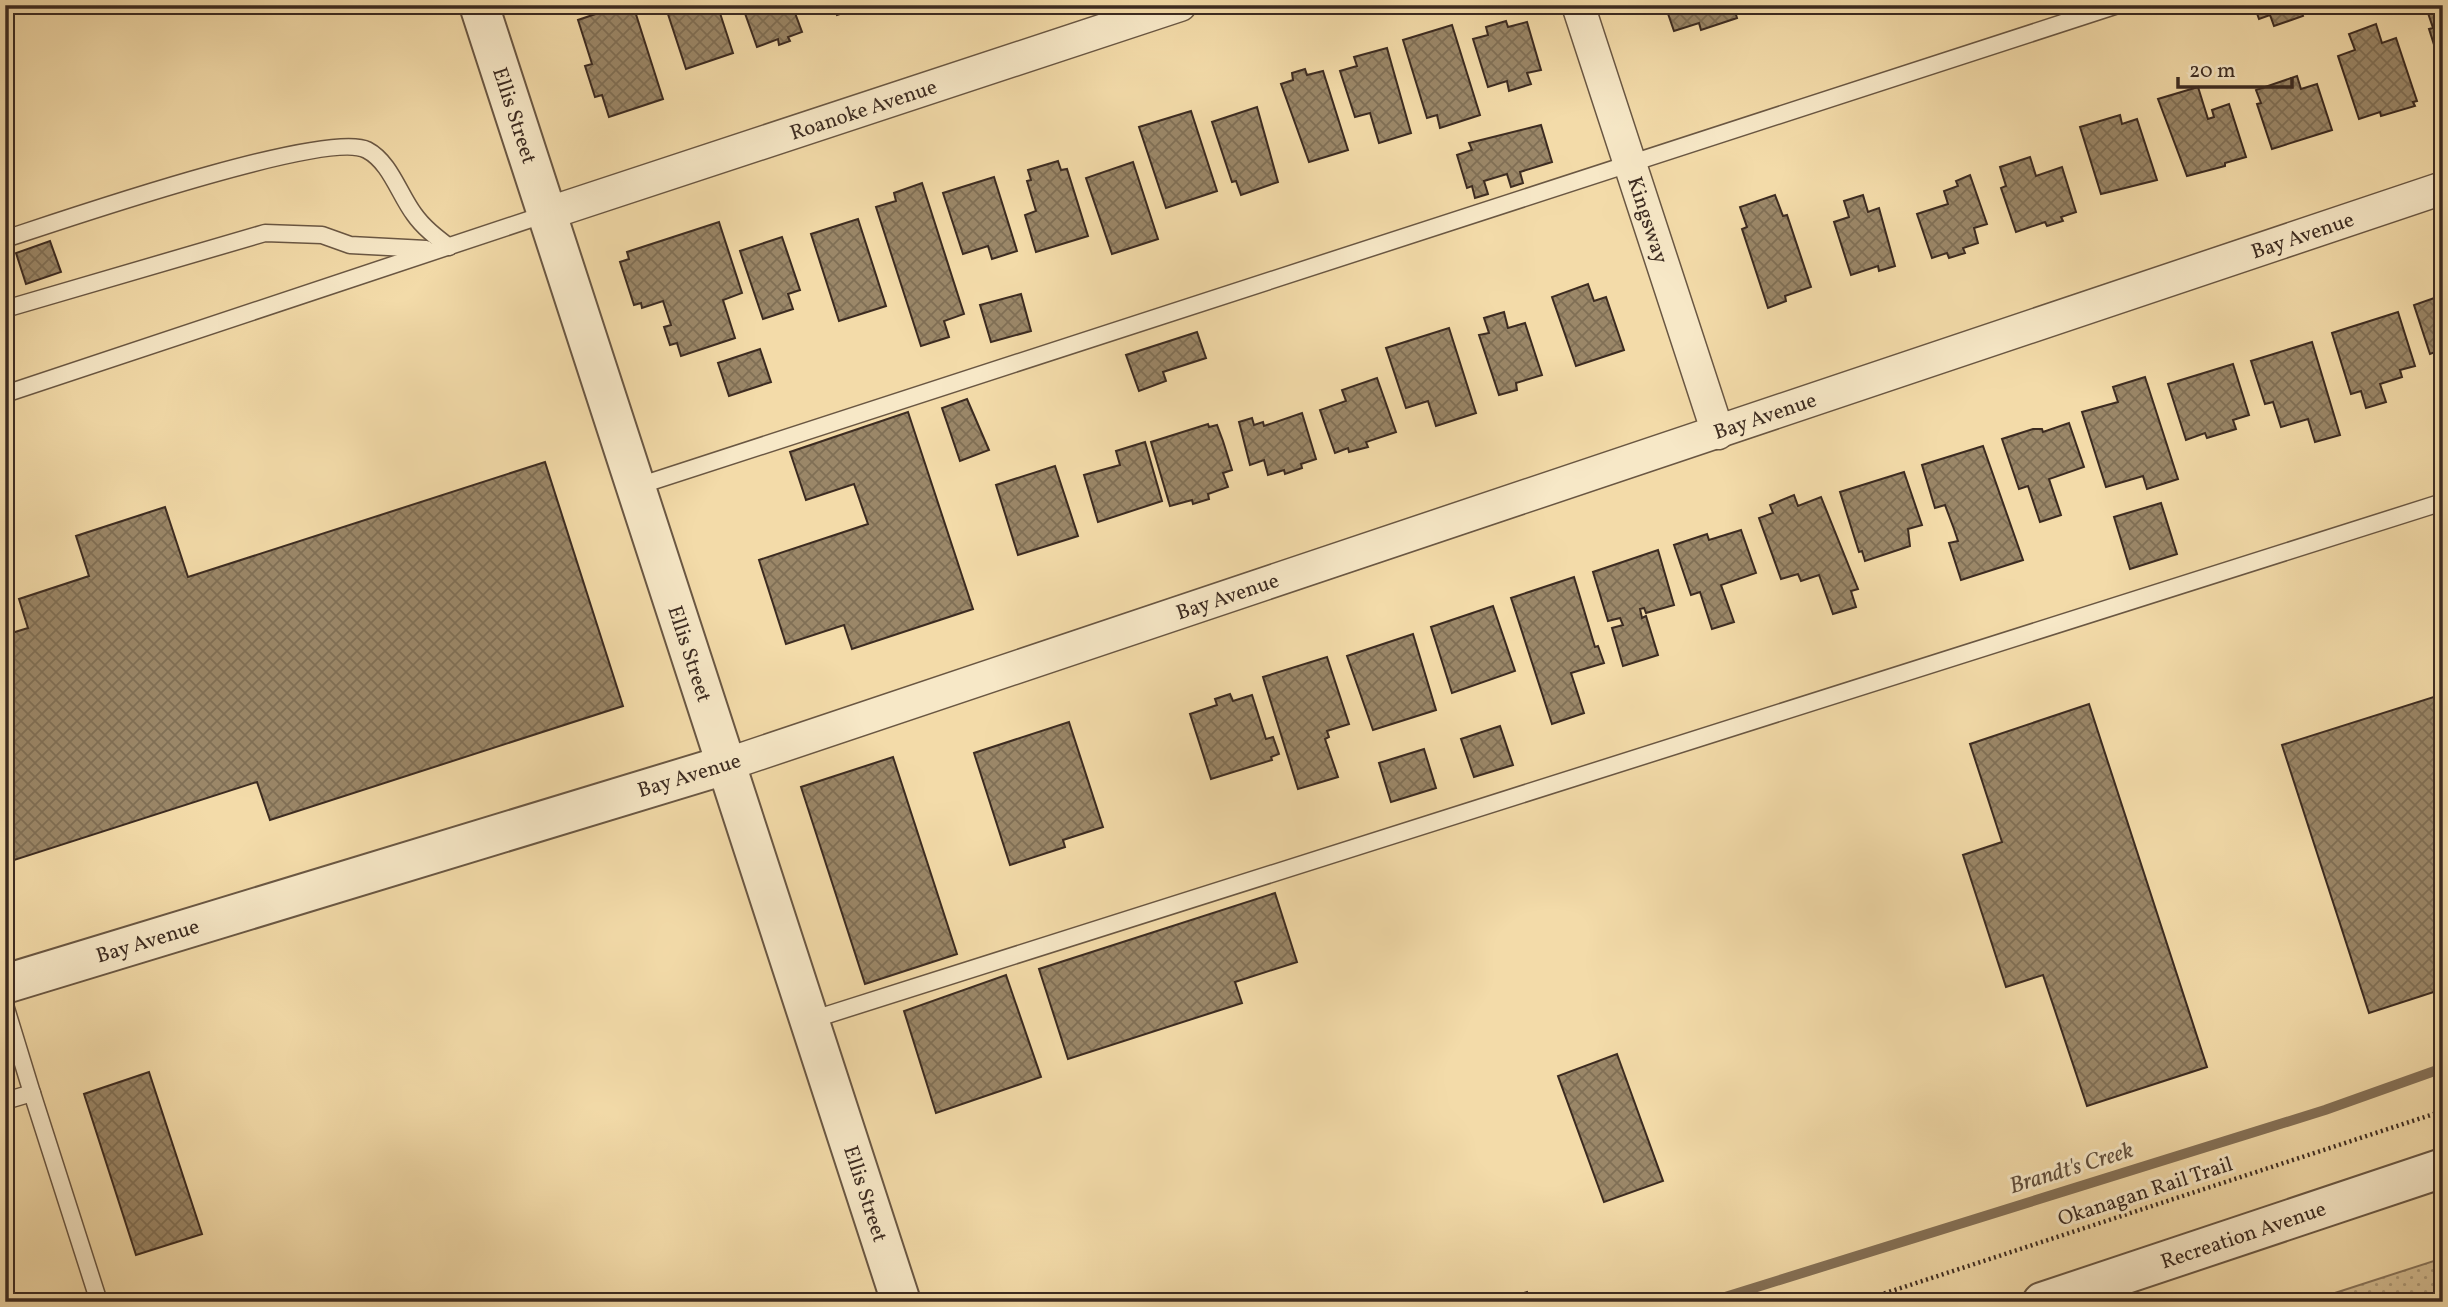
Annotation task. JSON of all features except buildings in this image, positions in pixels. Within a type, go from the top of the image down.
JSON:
[{"type":"street","name":"Ellis Street","points":[[479,5],[901,1302]]},
{"type":"street","name":"Roanoke Avenue","points":[[546,214],[1180,5]]},
{"type":"street","name":"Kingsway","points":[[1578,5],[1718,433]]},
{"type":"street","name":"Bay Avenue","points":[[5,984],[725,765],[2443,188]]},
{"type":"street","name":"Recreation Avenue","points":[[2042,1302],[2443,1168]]},
{"type":"lane","points":[[635,487],[2118,5]]},
{"type":"lane","points":[[5,239],[279,156],[333,146],[366,149],[389,171],[415,216],[449,247]]},
{"type":"lane","points":[[5,394],[546,214]]},
{"type":"lane","points":[[5,309],[265,233],[322,235],[350,245],[385,248],[449,247]]},
{"type":"lane","points":[[808,1021],[2443,502]]},
{"type":"lane","points":[[5,1005],[99,1302]]},
{"type":"lane","points":[[5,1101],[32,1093]]},
{"type":"path","name":"Okanagan Rail Trail","points":[[1857,1302],[2443,1111]]},
{"type":"shaded area","points":[[2443,1258],[2443,1302],[2307,1302]]},
{"type":"waterway","name":"Brandt's Creek","points":[[1709,1302],[2325,1110],[2443,1068]]}]
